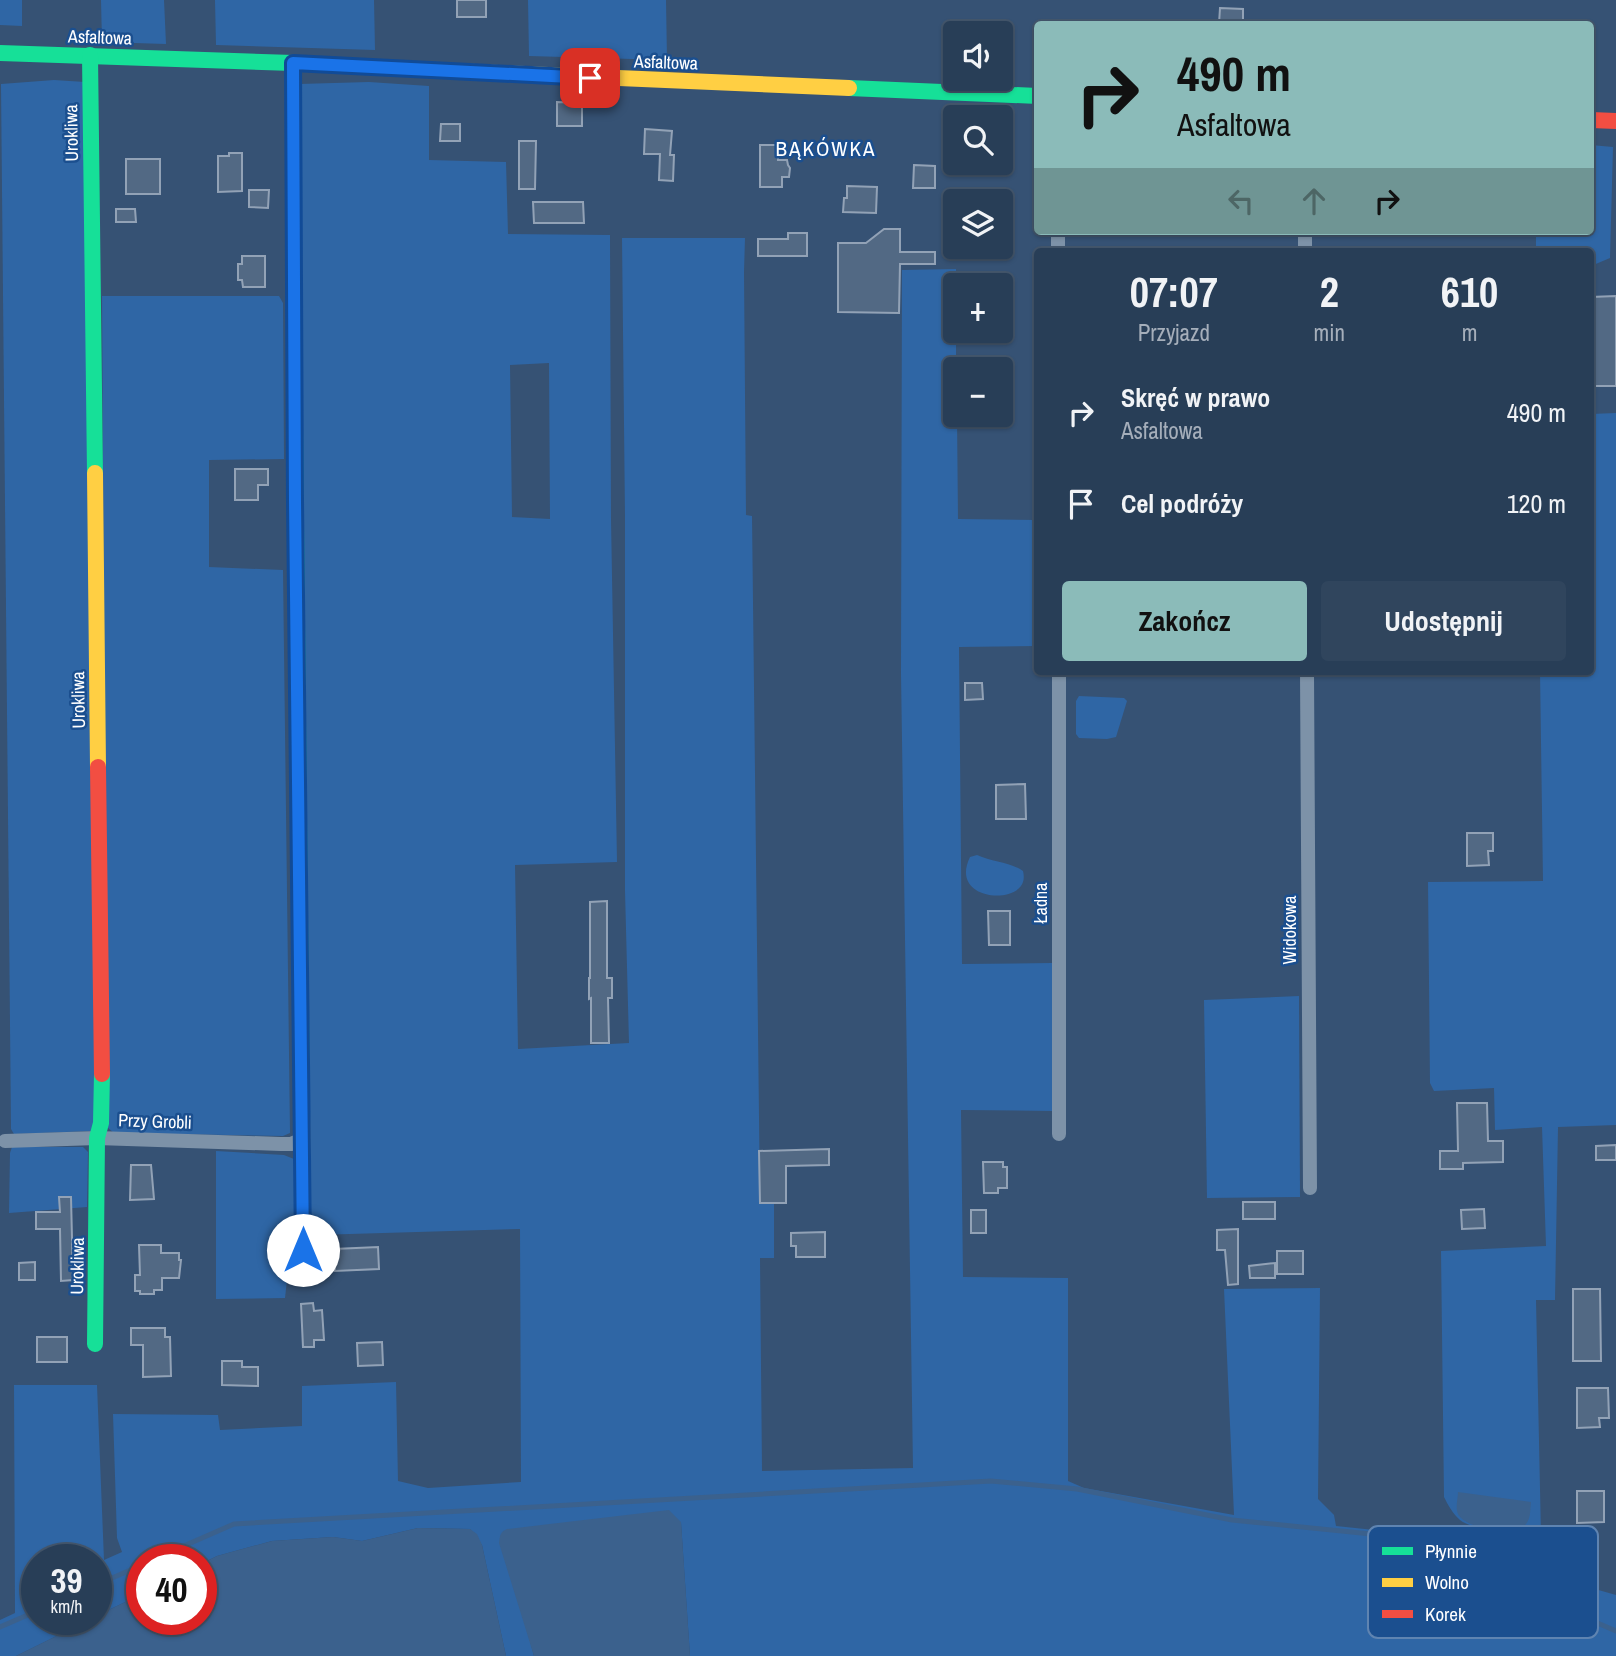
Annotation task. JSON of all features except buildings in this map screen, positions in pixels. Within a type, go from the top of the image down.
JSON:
[{"type":"street","name":"Asfaltowa","points":[[0,53],[293,63],[1034,96]]},
{"type":"street","name":"Urokliwa","points":[[89,55],[102,1106],[97,1138],[95,1344]]},
{"type":"street","points":[[293,63],[303,1250]]},
{"type":"street","points":[[1594,120],[1616,121]]},
{"type":"street","name":"Ładna","points":[[1059,675],[1059,1134]]},
{"type":"street","name":"Widokowa","points":[[1307,675],[1310,1188]]},
{"type":"street","name":"Przy Grobli","points":[[5,1140],[97,1138],[291,1144],[303,1139]]},
{"type":"shaded area","points":[[0,0],[22,0],[22,26],[0,25]]},
{"type":"shaded area","points":[[101,0],[164,0],[166,44],[102,42]]},
{"type":"shaded area","points":[[215,0],[374,0],[375,50],[216,45]]},
{"type":"shaded area","points":[[528,0],[666,0],[667,60],[529,56]]},
{"type":"shaded area","points":[[54,80],[85,82],[96,1127],[91,1131],[14,1134],[11,1129],[1,84]]},
{"type":"shaded area","points":[[369,82],[429,86],[429,160],[506,162],[508,234],[610,235],[611,519],[617,862],[515,865],[518,1049],[629,1043],[625,891],[622,238],[745,238],[746,515],[752,516],[760,1202],[774,1203],[774,1258],[760,1258],[762,1471],[913,1468],[901,674],[902,270],[956,269],[956,273],[943,273],[943,343],[956,343],[956,357],[943,357],[943,427],[957,427],[958,519],[1034,520],[1034,646],[959,647],[962,964],[1052,963],[1053,1111],[961,1110],[963,1277],[1068,1278],[1068,1481],[1084,1488],[1234,1515],[1224,1289],[1320,1288],[1318,1499],[1334,1515],[1336,1526],[1368,1529],[1368,1638],[1598,1638],[1598,1590],[1616,1595],[1616,1656],[690,1656],[681,1523],[527,1630],[534,1656],[506,1656],[482,1545],[470,1529],[418,1528],[362,1541],[333,1537],[272,1541],[217,1556],[217,1544],[126,1544],[126,1602],[112,1608],[112,1556],[122,1552],[117,1538],[113,1414],[218,1415],[220,1430],[302,1426],[302,1386],[396,1382],[398,1481],[428,1488],[521,1482],[520,1229],[316,1235],[312,1229],[299,84]],"holes":[[[549,363],[550,519],[512,517],[510,365]]]},
{"type":"shaded area","points":[[1594,145],[1613,147],[1610,258],[1594,265],[1594,248],[1536,248],[1536,235],[1594,235]]},
{"type":"shaded area","points":[[102,296],[279,296],[283,303],[284,459],[209,460],[209,567],[283,570],[290,1133],[283,1136],[114,1133],[107,1127]]},
{"type":"shaded area","points":[[1616,413],[1616,1125],[1558,1127],[1555,1300],[1536,1300],[1541,1526],[1473,1526],[1455,1515],[1444,1497],[1441,1251],[1546,1246],[1542,1127],[1495,1130],[1494,1088],[1434,1091],[1430,1083],[1428,882],[1543,881],[1540,675],[1594,675],[1594,414]]},
{"type":"shaded area","points":[[1080,675],[1187,675],[1081,676]]},
{"type":"shaded area","points":[[1079,696],[1124,698],[1127,701],[1116,737],[1079,738],[1076,734],[1076,701]]},
{"type":"shaded area","points":[[977,855],[1023,871],[1023,882],[1018,889],[998,896],[976,890],[968,882],[966,871],[970,857]]},
{"type":"shaded area","points":[[1299,996],[1300,1197],[1207,1198],[1204,1000]]},
{"type":"shaded area","points":[[12,1147],[83,1147],[88,1152],[87,1207],[9,1213]]},
{"type":"shaded area","points":[[216,1151],[284,1155],[294,1159],[299,1172],[285,1298],[216,1299]]},
{"type":"shaded area","points":[[14,1385],[97,1385],[103,1544],[21,1544],[21,1635],[59,1635],[16,1656],[0,1656],[0,1620],[15,1613]]},
{"type":"shaded area","points":[[1458,1492],[1531,1502],[1529,1519],[1523,1526],[1470,1524],[1458,1514]]},
{"type":"shaded area","points":[[669,1510],[681,1522],[690,1656],[534,1656],[499,1543],[502,1533],[507,1529]]},
{"type":"shaded area","points":[[418,1528],[470,1529],[477,1534],[482,1545],[506,1656],[16,1656],[59,1635],[112,1635],[112,1608],[126,1602],[126,1635],[217,1635],[217,1556],[272,1541],[333,1537],[362,1541]]},
{"type":"waterway","points":[[188,1544],[234,1524],[991,1481],[1077,1489],[1232,1520],[1368,1534]]},
{"type":"waterway","points":[[112,1578],[126,1572]]},
{"type":"waterway","points":[[0,1627],[21,1618]]},
{"type":"waterway","points":[[1598,1623],[1616,1631]]},
{"type":"traffic: fast","points":[[0,53],[453,71]]},
{"type":"traffic: fast","points":[[90,55],[95,473]]},
{"type":"traffic: fast","points":[[849,88],[1034,96]]},
{"type":"traffic: fast","points":[[295,429],[302,1112]]},
{"type":"traffic: fast","points":[[95,1344],[97,1138],[101,1123],[102,1074]]},
{"type":"traffic: slow","points":[[293,63],[295,429]]},
{"type":"traffic: slow","points":[[453,71],[849,88]]},
{"type":"traffic: slow","points":[[95,473],[98,767]]},
{"type":"traffic: slow","points":[[302,1112],[303,1249]]},
{"type":"traffic: jam","points":[[1594,120],[1616,121]]},
{"type":"traffic: jam","points":[[98,767],[102,1074]]},
{"type":"district","name":"BĄKÓWKA","points":[[826,148]]},
{"type":"route","points":[[303,1250],[293,63],[590,78]]}]
